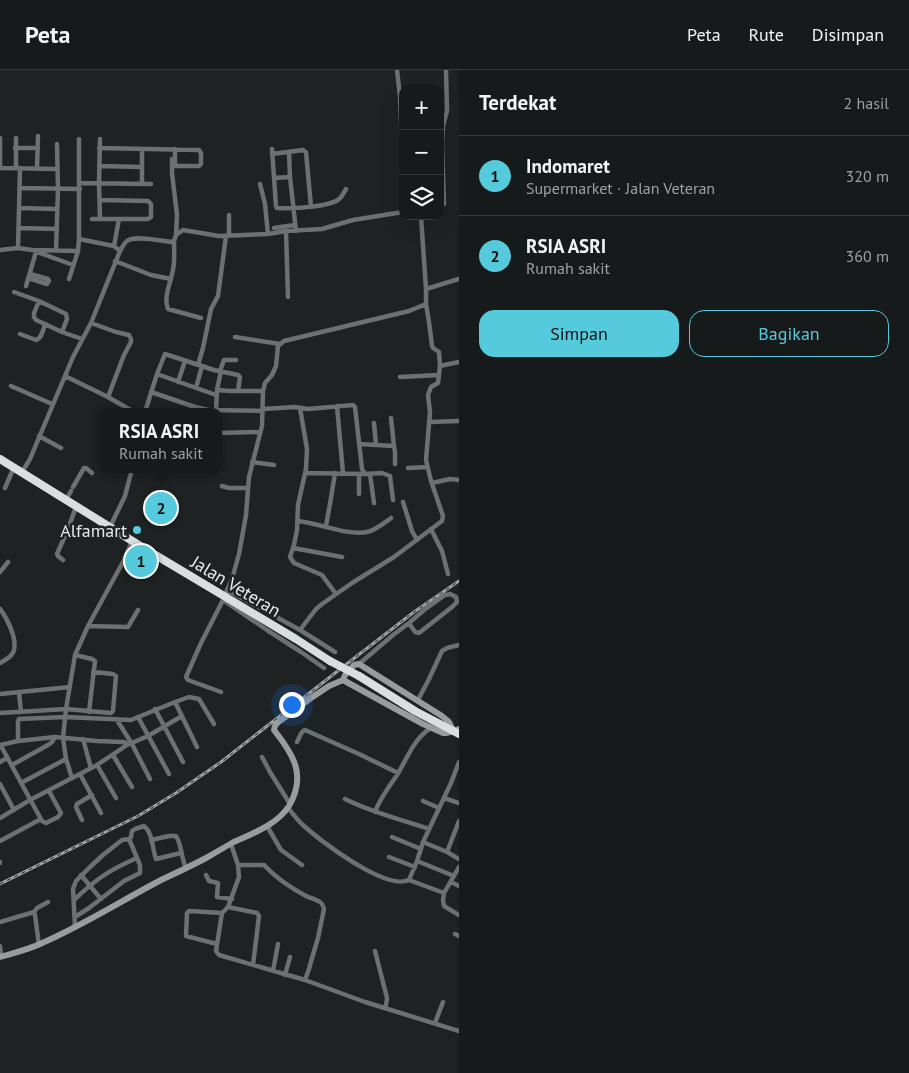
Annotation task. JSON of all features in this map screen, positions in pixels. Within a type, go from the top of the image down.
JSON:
[{"type":"highway","name":"Jalan Veteran","points":[[0,459],[330,661],[359,676],[415,711],[457,732]]},
{"type":"street","points":[[397,70],[401,130]]},
{"type":"street","points":[[443,175],[443,126],[447,110],[446,70]]},
{"type":"street","points":[[37,168],[38,136]]},
{"type":"street","points":[[0,138],[0,168],[57,169]]},
{"type":"street","points":[[16,138],[20,188],[18,248]]},
{"type":"street","points":[[69,279],[80,239],[79,139]]},
{"type":"street","points":[[100,139],[100,219]]},
{"type":"street","points":[[56,250],[57,144]]},
{"type":"street","points":[[16,148],[38,148]]},
{"type":"street","points":[[99,148],[175,149],[200,150],[201,164],[199,166],[175,165],[175,149]]},
{"type":"street","points":[[142,149],[142,183]]},
{"type":"street","points":[[310,207],[307,154],[303,150],[289,152],[272,151],[277,208],[310,207],[338,200],[346,189]]},
{"type":"street","points":[[289,152],[296,231]]},
{"type":"street","points":[[175,158],[172,160],[177,216],[174,241],[175,257],[166,298],[167,306],[168,309],[201,318]]},
{"type":"street","points":[[99,166],[142,167]]},
{"type":"street","points":[[274,178],[290,177]]},
{"type":"street","points":[[80,183],[150,184]]},
{"type":"street","points":[[260,184],[265,204],[268,234]]},
{"type":"street","points":[[20,188],[80,189]]},
{"type":"street","points":[[92,219],[151,217],[150,202],[148,201],[100,200]]},
{"type":"street","points":[[19,208],[57,209]]},
{"type":"street","points":[[176,235],[183,230],[228,236],[322,229],[354,220],[399,213]]},
{"type":"street","points":[[196,388],[211,309],[218,296],[228,236],[229,215]]},
{"type":"street","points":[[114,246],[119,219]]},
{"type":"street","points":[[300,630],[316,609],[394,557],[432,530],[443,519],[427,467],[427,437],[430,408],[428,395],[431,387],[438,383],[440,366],[439,352],[432,346],[426,304],[421,220]]},
{"type":"street","points":[[274,228],[295,225]]},
{"type":"street","points":[[20,228],[56,229]]},
{"type":"street","points":[[286,231],[288,297]]},
{"type":"street","points":[[80,239],[114,246],[120,251]]},
{"type":"street","points":[[22,472],[91,322],[120,251],[132,239],[174,241]]},
{"type":"street","points":[[0,250],[18,248],[34,251],[73,265]]},
{"type":"street","points":[[34,251],[78,251]]},
{"type":"street","points":[[26,286],[34,251]]},
{"type":"street","points":[[115,261],[151,275],[171,279]]},
{"type":"street","points":[[426,289],[459,279]]},
{"type":"street","points":[[14,292],[66,314],[67,319],[62,332]]},
{"type":"street","points":[[39,301],[34,313],[36,320],[82,340]]},
{"type":"street","points":[[221,692],[188,680],[186,677],[225,596],[241,548],[252,462],[260,432],[263,391],[265,383],[272,375],[276,366],[278,346],[284,341],[409,311],[426,304]]},
{"type":"street","points":[[91,322],[129,335],[131,338],[108,397]]},
{"type":"street","points":[[20,334],[38,340],[46,324]]},
{"type":"street","points":[[234,337],[280,344]]},
{"type":"street","points":[[146,408],[165,354],[200,366],[239,375],[238,391]]},
{"type":"street","points":[[216,408],[216,392],[224,360],[236,360]]},
{"type":"street","points":[[178,382],[185,361]]},
{"type":"street","points":[[440,366],[459,362]]},
{"type":"street","points":[[157,374],[196,388],[216,392],[263,391]]},
{"type":"street","points":[[400,377],[439,375]]},
{"type":"street","points":[[65,376],[127,408]]},
{"type":"street","points":[[11,386],[52,404]]},
{"type":"street","points":[[151,392],[197,408]]},
{"type":"street","points":[[338,406],[344,473]]},
{"type":"street","points":[[222,410],[263,410],[295,407],[308,409],[354,406],[360,462],[374,503]]},
{"type":"street","points":[[300,408],[307,449],[306,473],[300,498],[297,530],[290,554],[291,560],[322,575],[336,594]]},
{"type":"street","points":[[391,418],[395,452],[394,464]]},
{"type":"street","points":[[429,422],[459,421]]},
{"type":"street","points":[[374,423],[376,446]]},
{"type":"street","points":[[222,433],[260,432]]},
{"type":"street","points":[[39,436],[61,448]]},
{"type":"street","points":[[359,444],[394,446]]},
{"type":"street","points":[[252,462],[274,465]]},
{"type":"street","points":[[408,468],[427,467]]},
{"type":"street","points":[[5,488],[14,468]]},
{"type":"street","points":[[66,500],[84,468],[92,473]]},
{"type":"street","points":[[110,527],[125,496],[131,473]]},
{"type":"street","points":[[306,473],[382,473],[390,476],[392,500]]},
{"type":"street","points":[[326,526],[335,473]]},
{"type":"street","points":[[359,494],[364,474]]},
{"type":"street","points":[[432,483],[450,478],[459,480]]},
{"type":"street","points":[[222,486],[248,488]]},
{"type":"street","points":[[402,502],[412,532],[417,540]]},
{"type":"street","points":[[64,560],[58,554],[76,507]]},
{"type":"street","points":[[298,520],[353,532],[368,532],[390,518]]},
{"type":"street","points":[[432,530],[440,546],[448,574]]},
{"type":"street","points":[[72,778],[66,759],[64,738],[66,709],[75,655],[132,541]]},
{"type":"street","points":[[293,548],[342,557]]},
{"type":"street","points":[[0,571],[8,562]]},
{"type":"street","points":[[0,946],[1,956],[39,945],[267,826],[289,806],[296,786],[296,768],[291,753],[274,730],[277,723],[328,686],[343,680],[354,665],[359,664],[424,610],[445,595],[450,594],[456,597],[457,602],[452,607],[419,633],[409,623]]},
{"type":"street","points":[[225,596],[300,630],[335,652]]},
{"type":"street","points":[[225,596],[324,668]]},
{"type":"street","points":[[0,609],[5,615],[12,631],[15,648],[13,653],[0,663]]},
{"type":"street","points":[[88,626],[127,628],[130,626],[138,610]]},
{"type":"street","points":[[418,700],[442,651],[459,645]]},
{"type":"street","points":[[75,655],[94,660],[95,664],[89,712]]},
{"type":"street","points":[[343,680],[431,728],[442,733],[457,732],[450,722],[359,664]]},
{"type":"street","points":[[0,713],[66,709],[111,713],[113,711],[116,676],[93,672]]},
{"type":"street","points":[[0,694],[70,687]]},
{"type":"street","points":[[19,692],[21,712]]},
{"type":"street","points":[[18,741],[19,719],[132,720],[155,709],[189,697],[199,699],[214,724]]},
{"type":"street","points":[[175,702],[197,747]]},
{"type":"street","points":[[155,709],[183,762]]},
{"type":"street","points":[[0,818],[182,716]]},
{"type":"street","points":[[138,717],[168,774]]},
{"type":"street","points":[[117,720],[150,779]]},
{"type":"street","points":[[374,812],[421,736],[431,728]]},
{"type":"street","points":[[297,742],[303,731],[306,730],[398,773]]},
{"type":"street","points":[[48,791],[60,813],[46,823],[42,821],[0,745],[55,737],[130,744]]},
{"type":"street","points":[[12,765],[48,745],[55,737]]},
{"type":"street","points":[[82,739],[91,768]]},
{"type":"street","points":[[113,755],[132,787]]},
{"type":"street","points":[[262,757],[300,822],[332,848],[378,876],[400,882],[409,880],[444,893]]},
{"type":"street","points":[[0,762],[8,758]]},
{"type":"street","points":[[21,783],[66,759]]},
{"type":"street","points":[[409,880],[423,842],[459,762]]},
{"type":"street","points":[[97,765],[116,798]]},
{"type":"street","points":[[80,774],[101,813]]},
{"type":"street","points":[[0,784],[14,810]]},
{"type":"street","points":[[82,820],[76,804],[92,795]]},
{"type":"street","points":[[444,798],[459,803]]},
{"type":"street","points":[[346,799],[384,816],[408,821],[429,829]]},
{"type":"street","points":[[423,801],[439,808]]},
{"type":"street","points":[[0,841],[41,819]]},
{"type":"street","points":[[447,852],[459,820]]},
{"type":"street","points":[[75,917],[124,881],[140,873],[140,865],[129,839],[135,828],[144,826],[147,828],[156,859],[180,853]]},
{"type":"street","points":[[267,826],[281,850],[302,864]]},
{"type":"street","points":[[151,840],[176,836],[186,868]]},
{"type":"street","points":[[392,837],[421,849]]},
{"type":"street","points":[[75,927],[74,885],[103,855],[122,840],[129,839]]},
{"type":"street","points":[[423,842],[459,859]]},
{"type":"street","points":[[231,844],[238,865],[239,877],[232,899],[222,913],[216,951],[219,955],[306,980],[365,1002],[459,1031]]},
{"type":"street","points":[[389,857],[415,867]]},
{"type":"street","points":[[74,900],[90,885],[112,870],[137,858]]},
{"type":"street","points":[[417,861],[454,876]]},
{"type":"street","points":[[238,865],[264,865],[282,881],[323,905],[324,909],[318,938],[306,980]]},
{"type":"street","points":[[459,867],[444,893],[443,900],[444,906],[459,915]]},
{"type":"street","points":[[82,875],[101,899]]},
{"type":"street","points":[[206,875],[210,881],[218,883],[217,897],[232,899]]},
{"type":"street","points":[[451,882],[459,886]]},
{"type":"street","points":[[0,922],[34,912],[37,908],[48,902]]},
{"type":"street","points":[[228,907],[257,913],[259,916],[253,965]]},
{"type":"street","points":[[217,944],[186,936],[187,913],[189,911],[222,913]]},
{"type":"street","points":[[34,912],[39,945]]},
{"type":"street","points":[[273,971],[278,944]]},
{"type":"street","points":[[375,951],[386,998],[385,1008]]},
{"type":"street","points":[[285,975],[290,957]]},
{"type":"street","points":[[435,1023],[443,1002]]},
{"type":"railway","points":[[0,884],[138,816],[176,793],[221,762],[414,612],[459,581]]},
{"type":"place","name":"RSIA ASRI","points":[[161,508]]},
{"type":"place","name":"Alfamart","points":[[137,530]]},
{"type":"place","name":"Indomaret","points":[[141,561]]}]
